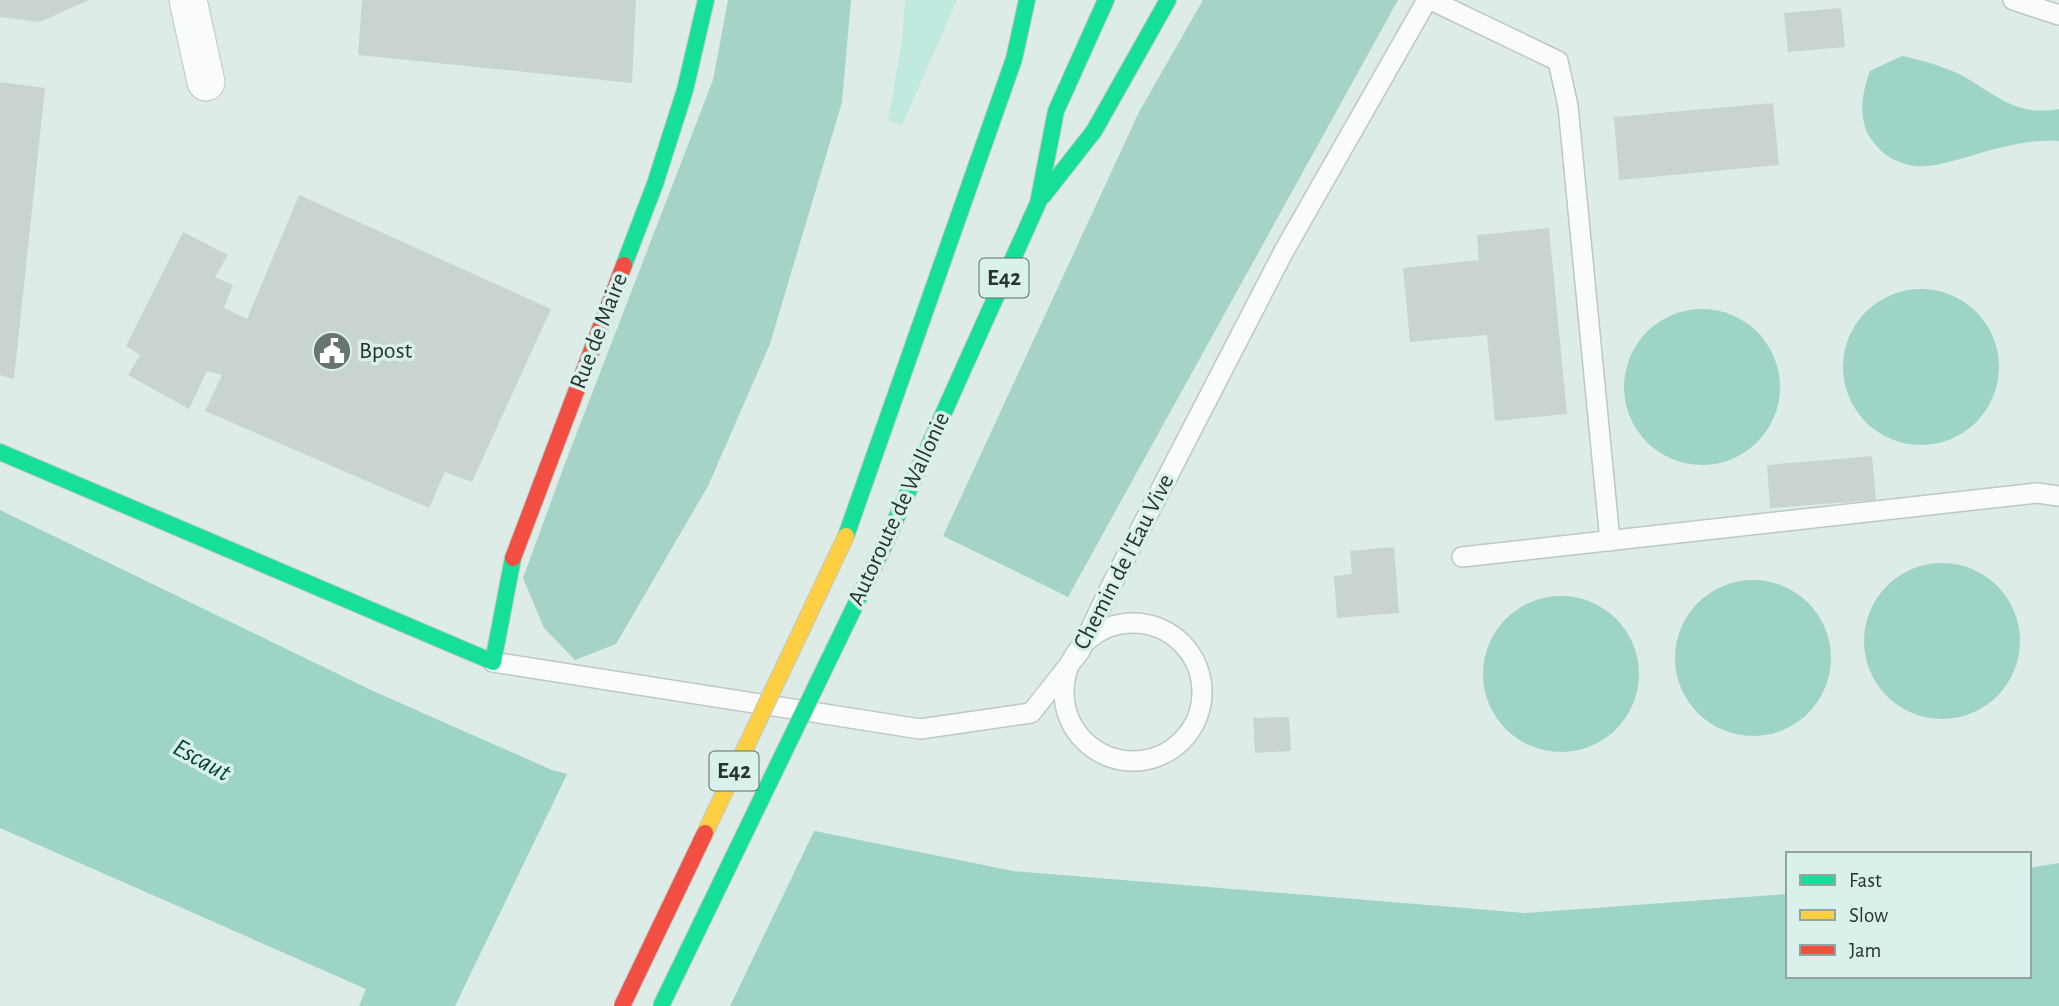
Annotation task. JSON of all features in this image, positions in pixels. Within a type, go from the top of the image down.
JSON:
[{"type":"main road","name":"Rue de Maire","points":[[493,662],[514,554],[655,184],[685,90],[706,0]]},
{"type":"main road","name":"Autoroute de Wallonie","points":[[622,1006],[846,536],[1014,59],[1027,0]]},
{"type":"main road","name":"Autoroute de Wallonie","points":[[661,1006],[882,550],[1038,203],[1056,111],[1106,0]]},
{"type":"main road","points":[[1038,203],[1094,131],[1168,0]]},
{"type":"main road","points":[[0,452],[493,662]]},
{"type":"street","points":[[188,0],[206,82]]},
{"type":"lane","name":"Chemin de l'Eau Vive","points":[[493,662],[920,729],[1031,713],[1080,651],[1284,251],[1429,0]]},
{"type":"lane","points":[[1429,0],[1558,61],[1568,106],[1610,541]]},
{"type":"lane","points":[[2014,0],[2059,15]]},
{"type":"lane","points":[[1462,557],[2037,493],[2059,496]]},
{"type":"lane","points":[[1139,622],[1161,628],[1180,640],[1194,658],[1201,679],[1198,713],[1194,724],[1181,742],[1161,755],[1139,760],[1116,759],[1095,750],[1078,734],[1067,714],[1063,691],[1067,668],[1080,651],[1095,633],[1116,624],[1139,622]]},
{"type":"shaded area","points":[[728,0],[851,0],[842,102],[770,344],[708,486],[616,644],[575,660],[544,628],[523,578],[713,80]]},
{"type":"shaded area","points":[[905,0],[957,0],[902,125],[888,120],[902,41]]},
{"type":"shaded area","points":[[1203,0],[1398,0],[1068,597],[943,536],[1139,112]]},
{"type":"water","points":[[1902,56],[1952,71],[2017,106],[2043,111],[2059,109],[2059,141],[2016,144],[1930,166],[1909,165],[1892,159],[1878,148],[1869,135],[1862,108],[1870,71]]},
{"type":"water","points":[[1921,289],[1951,295],[1976,312],[1993,337],[1999,367],[1993,397],[1976,422],[1951,439],[1921,445],[1891,439],[1866,422],[1849,397],[1843,367],[1849,337],[1866,312],[1891,295]]},
{"type":"water","points":[[1702,309],[1732,315],[1757,332],[1774,357],[1780,387],[1774,417],[1757,442],[1732,459],[1702,465],[1672,459],[1647,442],[1630,417],[1624,387],[1630,357],[1647,332],[1672,315]]},
{"type":"water","name":"Escaut","points":[[0,510],[371,690],[552,770],[691,806],[1013,871],[1525,913],[1786,894],[1786,978],[2031,978],[2031,868],[2059,863],[2059,1006],[359,1006],[366,989],[0,828]]},
{"type":"water","points":[[1942,563],[1972,569],[1997,586],[2014,611],[2020,641],[2014,671],[1997,696],[1972,713],[1942,719],[1912,713],[1887,696],[1870,671],[1864,641],[1870,611],[1887,586],[1912,569]]},
{"type":"water","points":[[1753,580],[1783,586],[1808,603],[1825,628],[1831,658],[1825,688],[1808,713],[1783,730],[1753,736],[1723,730],[1698,713],[1681,688],[1675,658],[1681,628],[1698,603],[1723,586]]},
{"type":"water","points":[[1561,596],[1591,602],[1616,619],[1633,644],[1639,674],[1633,704],[1616,729],[1591,746],[1561,752],[1531,746],[1506,729],[1489,704],[1483,674],[1489,644],[1506,619],[1531,602]]},
{"type":"pier","points":[[569,770],[692,802],[816,827],[730,1006],[455,1006]]},
{"type":"building","points":[[0,0],[89,0],[40,22],[0,17]]},
{"type":"building","points":[[362,0],[636,0],[632,83],[358,55]]},
{"type":"building","points":[[1841,8],[1845,47],[1788,52],[1784,13]]},
{"type":"building","points":[[0,82],[45,88],[14,379],[0,375]]},
{"type":"building","points":[[1773,103],[1779,165],[1619,180],[1614,117]]},
{"type":"building","name":"Bpost","points":[[299,195],[551,309],[472,482],[445,472],[429,508],[205,411],[222,375],[207,371],[189,409],[128,375],[140,355],[126,346],[183,232],[228,255],[215,277],[233,285],[224,308],[247,319]]},
{"type":"building","points":[[1549,228],[1567,414],[1495,421],[1487,335],[1410,342],[1403,268],[1479,260],[1477,235]]},
{"type":"building","points":[[1872,456],[1876,500],[1770,508],[1767,465]]},
{"type":"building","points":[[1394,547],[1399,613],[1337,618],[1334,576],[1352,574],[1350,551]]},
{"type":"building","points":[[1289,717],[1291,751],[1255,753],[1253,718]]},
{"type":"traffic: fast","points":[[624,265],[655,184],[685,90],[706,0]]},
{"type":"traffic: fast","points":[[846,536],[1014,59],[1027,0]]},
{"type":"traffic: fast","points":[[882,550],[1038,203],[1056,111],[1106,0]]},
{"type":"traffic: fast","points":[[1043,196],[1094,131],[1168,0]]},
{"type":"traffic: fast","points":[[0,452],[493,662],[513,558]]},
{"type":"traffic: fast","points":[[661,1006],[882,550]]},
{"type":"traffic: jam","points":[[513,558],[624,265]]},
{"type":"traffic: jam","points":[[622,1006],[705,833]]},
{"type":"traffic: slow","points":[[705,833],[846,536]]},
{"type":"place","name":"Bpost","points":[[332,351]]}]
